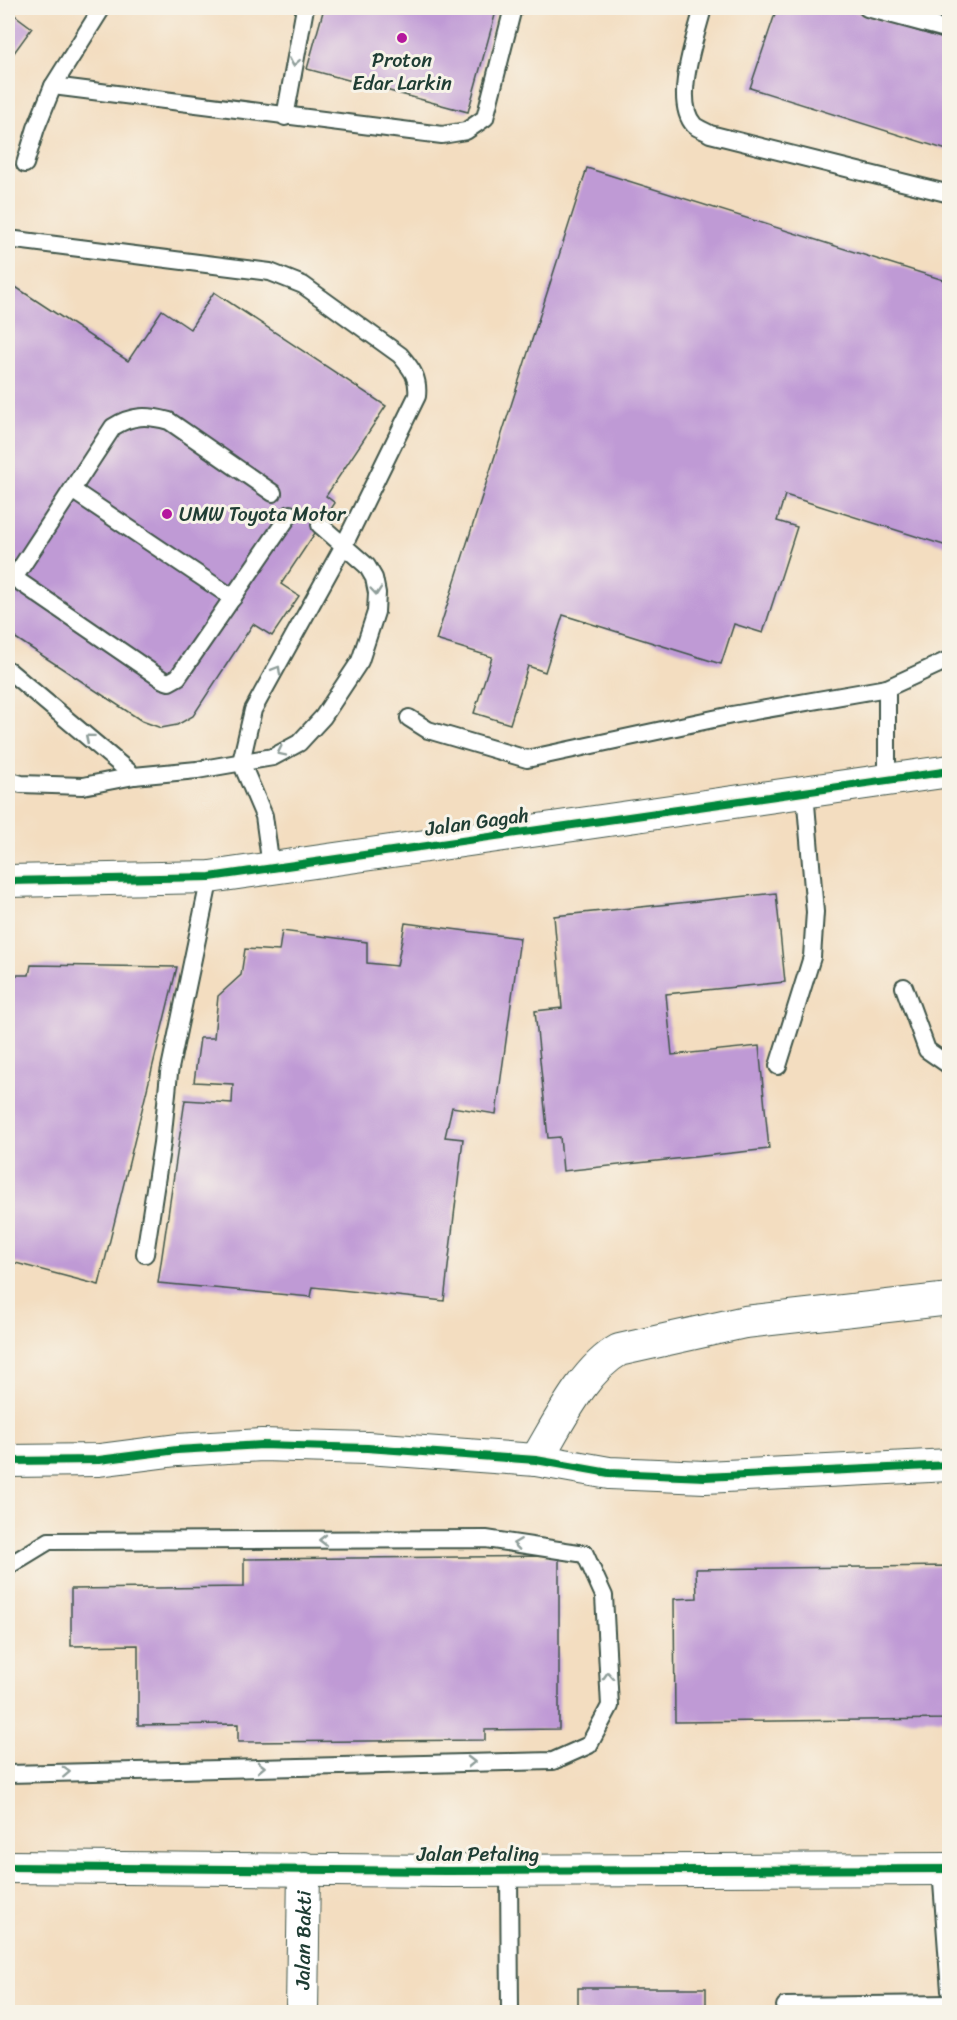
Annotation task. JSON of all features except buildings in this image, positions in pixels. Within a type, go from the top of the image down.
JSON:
[{"type":"street","name":"Jalan Gagah","points":[[8,880],[210,877],[950,771]]},
{"type":"street","points":[[536,1460],[592,1372],[604,1358],[619,1350],[746,1322],[950,1299]]},
{"type":"street","points":[[8,1461],[99,1460],[177,1450],[262,1445],[367,1448],[536,1460],[609,1473],[705,1477],[950,1466]]},
{"type":"street","name":"Jalan Petaling","points":[[8,1867],[509,1870],[946,1869]]},
{"type":"street","name":"Jalan Bakti","points":[[302,2013],[304,1868]]},
{"type":"lane","points":[[25,164],[36,128],[53,86],[102,8]]},
{"type":"lane","points":[[285,117],[305,8]]},
{"type":"lane","points":[[53,86],[442,135],[466,131],[485,118],[513,8]]},
{"type":"lane","points":[[703,8],[685,90],[686,109],[694,125],[710,134],[950,194]]},
{"type":"lane","points":[[867,8],[942,28]]},
{"type":"lane","points":[[8,239],[270,272],[303,285],[400,355],[413,370],[418,384],[417,396],[344,545],[253,710],[241,762],[264,816],[270,867]]},
{"type":"lane","points":[[273,493],[169,421],[150,416],[128,417],[113,427],[16,575],[16,580],[154,674],[170,682],[178,677],[290,514]]},
{"type":"lane","points":[[72,490],[233,598]]},
{"type":"lane","points":[[8,780],[21,784],[83,786],[134,776],[273,757],[299,743],[322,717],[360,661],[376,612],[377,592],[374,578],[367,566],[320,525]]},
{"type":"lane","points":[[408,718],[428,730],[527,759],[732,715],[887,688],[950,659]]},
{"type":"lane","points":[[8,670],[134,776]]},
{"type":"lane","points":[[887,688],[887,780]]},
{"type":"lane","points":[[778,1066],[812,957],[815,912],[805,792]]},
{"type":"lane","points":[[145,1254],[169,1073],[210,877]]},
{"type":"lane","points":[[904,987],[927,1050],[950,1066]]},
{"type":"lane","points":[[8,1566],[50,1541],[486,1539],[585,1554],[604,1596],[610,1706],[590,1745],[553,1761],[8,1774]]},
{"type":"lane","points":[[946,1869],[950,1991]]},
{"type":"lane","points":[[509,1870],[510,2013]]},
{"type":"lane","points":[[785,2006],[950,2004]]},
{"type":"cycle path","points":[[8,881],[210,877],[950,771]]},
{"type":"cycle path","points":[[8,1461],[99,1460],[177,1450],[262,1445],[367,1448],[536,1460],[609,1473],[705,1477],[950,1465]]},
{"type":"cycle path","points":[[8,1867],[446,1871],[950,1869]]},
{"type":"place","name":"Proton Edar Larkin","points":[[402,38]]},
{"type":"place","name":"UMW Toyota Motor","points":[[167,514]]}]
